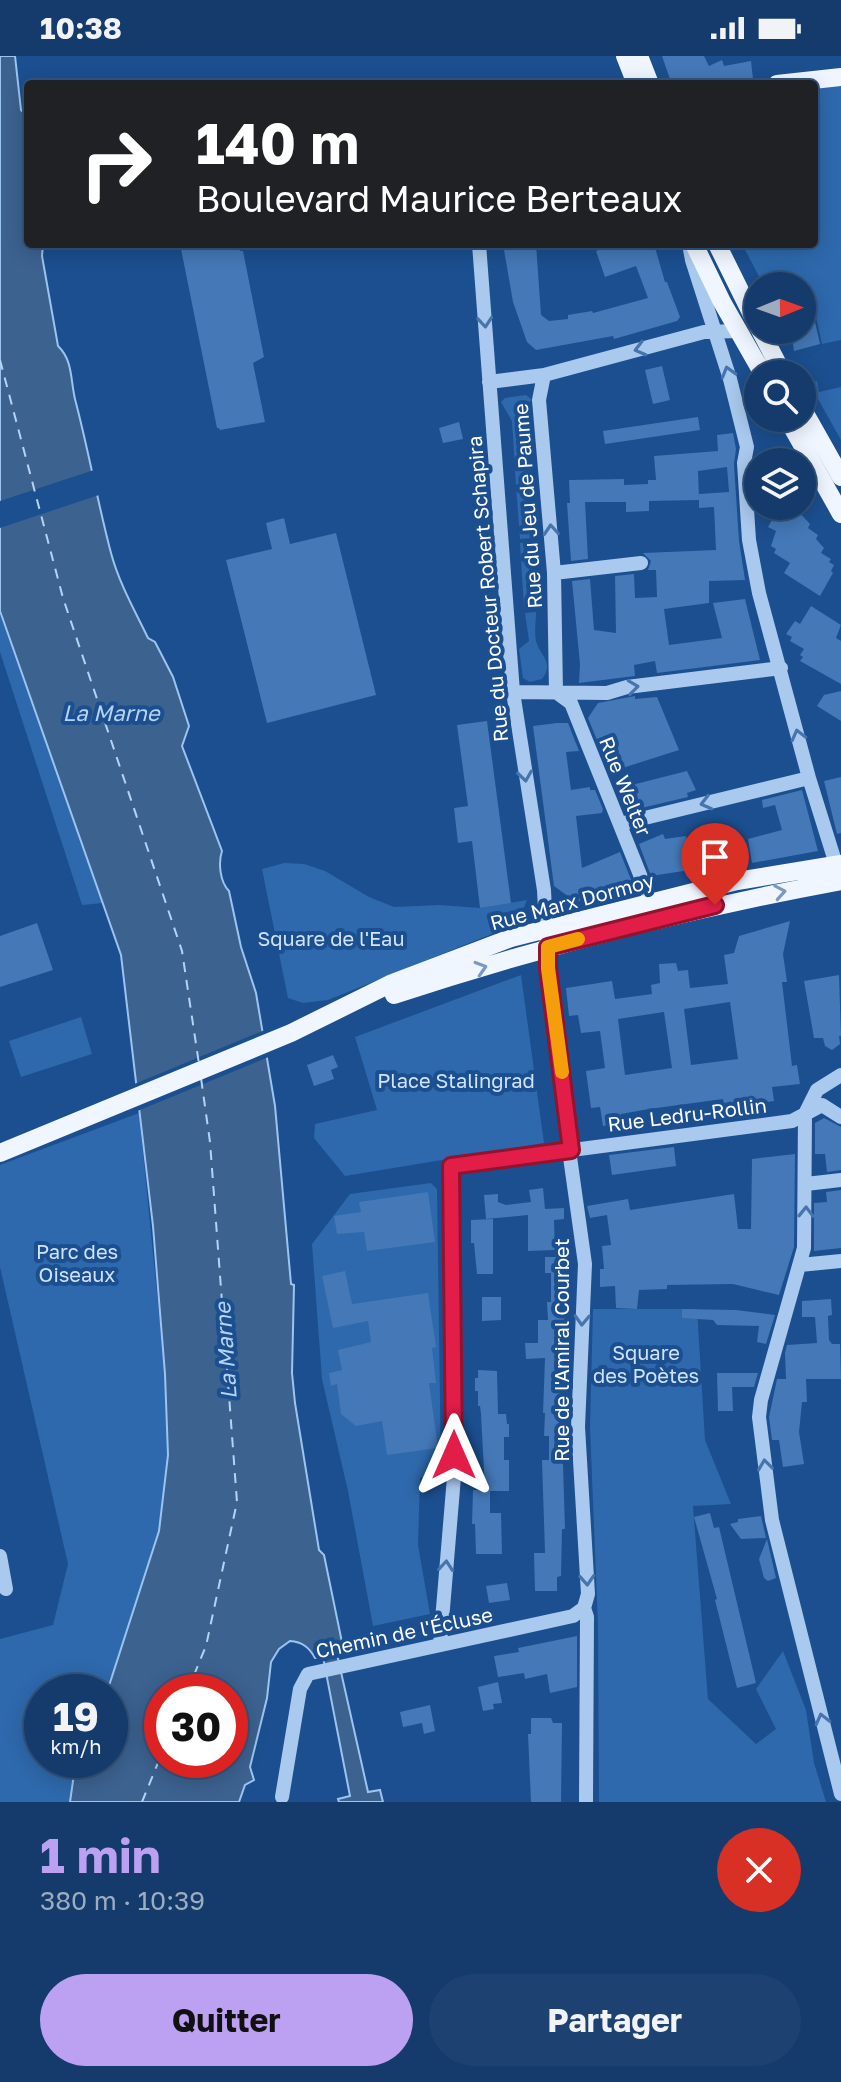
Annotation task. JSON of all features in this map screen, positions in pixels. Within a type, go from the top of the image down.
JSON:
[{"type":"main road","points":[[616,56],[625,80]]},
{"type":"main road","points":[[625,56],[634,80]]},
{"type":"main road","points":[[639,56],[648,80]]},
{"type":"main road","points":[[814,80],[841,77]]},
{"type":"main road","points":[[694,248],[744,316]]},
{"type":"main road","points":[[719,248],[744,307]]},
{"type":"main road","points":[[795,432],[841,514]]},
{"type":"main road","points":[[816,432],[841,477]]},
{"type":"main road","name":"Rue Marx Dormoy","points":[[326,1016],[548,947],[840,873]]},
{"type":"main road","name":"Rue Marx Dormoy","points":[[0,1153],[291,1033],[390,984],[511,938],[737,881],[840,873]]},
{"type":"street","name":"Rue du Docteur Robert Schapira","points":[[479,248],[513,692],[548,928],[548,947]]},
{"type":"street","points":[[691,248],[692,260],[716,332],[747,447],[744,463],[753,570],[809,778],[834,836],[840,873]]},
{"type":"street","points":[[489,382],[544,375],[704,332],[744,329]]},
{"type":"street","name":"Rue du Jeu de Paume","points":[[544,375],[539,400],[554,573],[556,692]]},
{"type":"street","points":[[554,573],[641,563]]},
{"type":"street","points":[[513,692],[607,693],[627,687],[781,668]]},
{"type":"street","name":"Rue Welter","points":[[556,692],[571,703],[651,902]]},
{"type":"street","points":[[620,824],[809,778]]},
{"type":"street","name":"Rue de l'Amiral Courbet","points":[[548,947],[548,968],[583,1242],[578,1427],[588,1594],[584,1608],[587,1617],[586,1802]]},
{"type":"street","points":[[840,1788],[772,1520],[759,1417],[805,1239],[805,1114],[817,1090],[841,1075]]},
{"type":"street","name":"Rue Ledru-Rollin","points":[[440,1644],[454,1477],[451,1166],[792,1121],[822,1105],[841,1117]]},
{"type":"street","points":[[806,1184],[841,1180]]},
{"type":"street","points":[[800,1265],[841,1261]]},
{"type":"street","points":[[0,1556],[6,1589]]},
{"type":"street","name":"Chemin de l'Écluse","points":[[282,1797],[301,1682],[308,1674],[573,1616],[584,1608]]},
{"type":"green space","points":[[841,82],[841,340],[822,344],[816,316],[816,272],[757,272],[744,248],[818,248],[818,85]]},
{"type":"green space","points":[[816,381],[819,392],[841,387],[841,440],[816,395]]},
{"type":"green space","points":[[526,395],[532,400],[521,407],[526,467],[515,468],[512,421],[501,402],[505,398]]},
{"type":"green space","points":[[527,470],[532,538],[520,539],[515,471]]},
{"type":"green space","points":[[533,542],[536,608],[524,609],[520,543]]},
{"type":"green space","points":[[536,612],[536,641],[547,668],[542,679],[530,682],[523,678],[519,649],[529,641],[525,613]]},
{"type":"green space","points":[[0,614],[103,903],[82,905],[0,652]]},
{"type":"green space","name":"Square de l'Eau","points":[[284,863],[304,864],[325,871],[369,897],[394,907],[439,905],[480,908],[527,900],[520,916],[509,927],[328,1000],[303,1003],[288,998],[262,869]]},
{"type":"green space","name":"Place Stalingrad","points":[[521,975],[544,1143],[345,1176],[314,1138],[315,1124],[377,1110],[355,1037]]},
{"type":"green space","points":[[81,1017],[92,1054],[21,1077],[9,1041]]},
{"type":"green space","name":"Parc des Oiseaux","points":[[139,1113],[165,1374],[168,1455],[159,1531],[113,1674],[24,1674],[24,1778],[73,1778],[70,1802],[0,1802],[0,1639],[53,1625],[68,1564],[0,1267],[0,1165]]},
{"type":"green space","points":[[431,1183],[437,1189],[441,1473],[420,1478],[418,1545],[430,1614],[373,1626],[348,1491],[322,1379],[312,1244],[350,1194]]},
{"type":"green space","name":"Square des Poètes","points":[[593,1309],[697,1309],[705,1440],[731,1504],[693,1506],[708,1699],[756,1744],[776,1729],[756,1689],[783,1651],[806,1710],[814,1763],[826,1802],[599,1802],[598,1626],[590,1427]]},
{"type":"water","name":"La Marne","points":[[0,56],[15,56],[21,110],[24,113],[24,248],[43,248],[58,346],[69,365],[114,564],[148,638],[155,642],[173,677],[189,726],[182,746],[222,851],[222,878],[229,891],[241,947],[256,993],[275,1106],[291,1284],[294,1285],[292,1373],[295,1403],[319,1550],[324,1555],[344,1652],[337,1654],[368,1792],[380,1790],[383,1802],[339,1802],[338,1799],[350,1796],[323,1657],[315,1658],[305,1646],[290,1641],[279,1649],[271,1662],[267,1698],[250,1767],[254,1780],[245,1785],[239,1802],[70,1802],[73,1778],[128,1778],[128,1674],[113,1674],[159,1531],[168,1455],[153,1226],[121,955],[0,611]]},
{"type":"pier","points":[[97,469],[102,494],[0,528],[0,501]]},
{"type":"pier","points":[[267,1029],[271,1056],[135,1112],[132,1085]]},
{"type":"building","points":[[662,56],[704,56],[709,66],[722,60],[724,66],[751,61],[753,79],[670,80]]},
{"type":"building","points":[[181,248],[240,248],[243,251],[264,357],[253,363],[265,422],[217,428]]},
{"type":"building","points":[[504,248],[536,248],[541,315],[549,321],[648,298],[636,266],[605,277],[596,251],[604,248],[655,248],[680,317],[677,321],[614,339],[613,336],[536,350],[527,342],[513,302]]},
{"type":"building","points":[[816,326],[820,344],[794,351],[793,344],[816,344]]},
{"type":"building","points":[[662,366],[670,400],[653,404],[645,370]]},
{"type":"building","points":[[698,417],[700,430],[605,444],[603,431]]},
{"type":"building","points":[[459,422],[463,439],[443,443],[439,428]]},
{"type":"building","points":[[733,433],[739,541],[745,580],[709,581],[709,603],[664,609],[669,645],[722,638],[713,603],[745,599],[760,660],[657,673],[655,661],[634,665],[635,676],[579,683],[572,581],[590,579],[594,630],[616,633],[615,576],[634,574],[635,598],[657,597],[656,570],[648,570],[651,561],[643,553],[716,550],[714,507],[699,508],[699,500],[649,501],[649,511],[626,512],[626,502],[585,502],[588,559],[571,561],[567,503],[570,503],[569,480],[624,479],[624,485],[648,484],[648,480],[656,480],[654,456],[718,451],[717,435]],"holes":[[[727,467],[729,492],[699,494],[699,499],[698,471]]]},
{"type":"building","points":[[284,518],[290,544],[336,533],[376,695],[267,723],[226,560],[272,549],[266,523]]},
{"type":"building","points":[[772,520],[806,520],[810,524],[808,528],[818,535],[816,539],[824,548],[821,553],[834,565],[820,596],[784,573],[790,563],[774,553],[776,549],[771,546],[776,531],[768,527]]},
{"type":"building","points":[[811,606],[841,625],[836,638],[841,641],[841,684],[800,661],[804,649],[790,641],[792,637],[786,634],[795,621],[800,624]]},
{"type":"building","points":[[841,691],[841,721],[817,706],[824,695]]},
{"type":"building","points":[[635,696],[635,699],[657,697],[679,750],[610,772],[588,718],[598,703]]},
{"type":"building","points":[[487,721],[511,903],[480,908],[472,841],[458,843],[454,808],[468,806],[457,725]]},
{"type":"building","points":[[568,723],[579,751],[566,752],[571,790],[590,787],[590,790],[595,790],[603,809],[602,813],[576,816],[582,868],[620,852],[632,882],[576,902],[554,886],[533,726]]},
{"type":"building","points":[[687,771],[696,790],[687,793],[688,797],[633,810],[623,806],[616,789]]},
{"type":"building","points":[[841,777],[841,833],[837,834],[824,781]]},
{"type":"building","points":[[802,790],[818,851],[752,863],[748,839],[782,830],[775,805],[763,808],[762,800]]},
{"type":"building","points":[[663,834],[665,839],[686,836],[689,849],[719,844],[723,865],[651,876],[639,844]]},
{"type":"building","points":[[790,921],[783,954],[787,982],[782,982],[792,1066],[797,1065],[800,1084],[772,1087],[774,1101],[724,1108],[723,1099],[649,1109],[621,1114],[622,1123],[603,1126],[600,1107],[591,1108],[586,1071],[605,1068],[600,1031],[581,1033],[578,1015],[569,1016],[566,988],[612,981],[615,999],[652,994],[651,985],[660,983],[659,964],[676,963],[678,971],[688,970],[690,988],[728,984],[724,955],[734,953],[739,936]],"holes":[[[730,1002],[738,1059],[691,1065],[684,1009]],[[664,1012],[672,1068],[625,1075],[618,1019]]]},
{"type":"building","points":[[37,923],[53,970],[0,987],[0,936]]},
{"type":"building","points":[[839,975],[841,1036],[840,1044],[832,1050],[825,1046],[823,1038],[814,1038],[804,981]]},
{"type":"building","points":[[333,1055],[338,1067],[331,1070],[334,1079],[314,1086],[307,1065]]},
{"type":"building","points":[[824,1118],[841,1127],[841,1170],[827,1172],[825,1154],[815,1154],[815,1123]]},
{"type":"building","points":[[674,1147],[676,1166],[612,1175],[609,1155]]},
{"type":"building","points":[[795,1154],[794,1247],[779,1295],[733,1284],[667,1285],[667,1289],[639,1290],[637,1309],[616,1308],[615,1286],[600,1287],[600,1269],[604,1269],[602,1246],[611,1245],[607,1215],[590,1218],[587,1206],[628,1199],[630,1210],[734,1194],[738,1229],[751,1229],[752,1159]]},
{"type":"building","points":[[543,1188],[545,1209],[564,1208],[564,1219],[554,1220],[555,1250],[528,1251],[528,1215],[486,1219],[484,1195],[498,1194],[498,1202],[506,1205],[531,1202],[529,1190]]},
{"type":"building","points":[[841,1190],[841,1248],[814,1251],[814,1203],[827,1202],[826,1192]]},
{"type":"building","points":[[428,1192],[435,1242],[367,1251],[364,1232],[337,1234],[334,1216],[361,1212],[359,1202]]},
{"type":"building","points":[[493,1219],[493,1274],[477,1274],[474,1243],[471,1243],[471,1220]]},
{"type":"building","points":[[545,1257],[569,1257],[570,1295],[565,1295],[566,1343],[572,1342],[568,1386],[563,1386],[567,1433],[562,1432],[565,1529],[562,1529],[561,1576],[557,1577],[557,1591],[535,1591],[534,1553],[545,1553],[542,1460],[549,1460],[549,1436],[544,1436],[545,1358],[526,1359],[525,1343],[538,1343],[538,1320],[548,1320],[551,1273],[545,1273]]},
{"type":"building","points":[[345,1271],[352,1304],[428,1293],[436,1347],[432,1348],[436,1383],[429,1383],[438,1448],[387,1455],[382,1421],[356,1426],[341,1414],[337,1384],[331,1386],[329,1373],[342,1370],[338,1350],[371,1342],[368,1321],[333,1328],[322,1276]]},
{"type":"building","points":[[482,1297],[501,1297],[501,1320],[482,1321]]},
{"type":"building","points":[[831,1299],[829,1340],[832,1344],[840,1344],[841,1379],[806,1379],[807,1402],[802,1402],[799,1432],[804,1464],[783,1467],[779,1440],[772,1440],[769,1417],[777,1379],[786,1379],[787,1345],[817,1343],[815,1317],[802,1317],[802,1301]]},
{"type":"building","points":[[682,1309],[736,1310],[775,1315],[766,1344],[757,1342],[759,1326],[717,1325],[713,1320],[682,1318]]},
{"type":"building","points":[[478,1370],[497,1371],[498,1414],[506,1414],[509,1424],[509,1437],[504,1437],[504,1460],[509,1460],[509,1491],[490,1491],[490,1513],[501,1513],[502,1554],[476,1554],[475,1524],[472,1524],[473,1490],[485,1490],[481,1414],[478,1391],[475,1391]]},
{"type":"building","points":[[717,1373],[758,1373],[754,1387],[732,1387],[733,1411],[718,1411]]},
{"type":"building","points":[[710,1513],[714,1528],[719,1527],[756,1683],[737,1688],[694,1517]]},
{"type":"building","points":[[761,1516],[766,1538],[741,1539],[730,1524],[738,1522],[738,1519]]},
{"type":"building","points":[[767,1539],[776,1578],[768,1581],[764,1578],[759,1559]]},
{"type":"building","points":[[507,1583],[510,1600],[489,1603],[486,1586]]},
{"type":"building","points":[[577,1636],[577,1687],[550,1693],[547,1674],[525,1679],[524,1673],[498,1677],[494,1656]]},
{"type":"building","points":[[498,1682],[502,1703],[493,1704],[494,1709],[483,1711],[478,1687]]},
{"type":"building","points":[[430,1705],[435,1731],[424,1734],[422,1723],[403,1727],[400,1712]]},
{"type":"building","points":[[531,1718],[551,1718],[553,1723],[562,1723],[561,1802],[531,1802],[528,1734],[531,1734]]},
{"type":"ferry route","points":[[0,360],[63,598],[182,951],[199,1064]]},
{"type":"ferry route","points":[[194,1674],[206,1646],[237,1502],[210,1142],[201,1078]]},
{"type":"ferry route","points":[[142,1802],[152,1778]]},
{"type":"slow traffic","points":[[562,1072],[548,947],[578,939]]},
{"type":"route","points":[[454,1455],[451,1166],[571,1150],[548,947],[715,905]]}]
